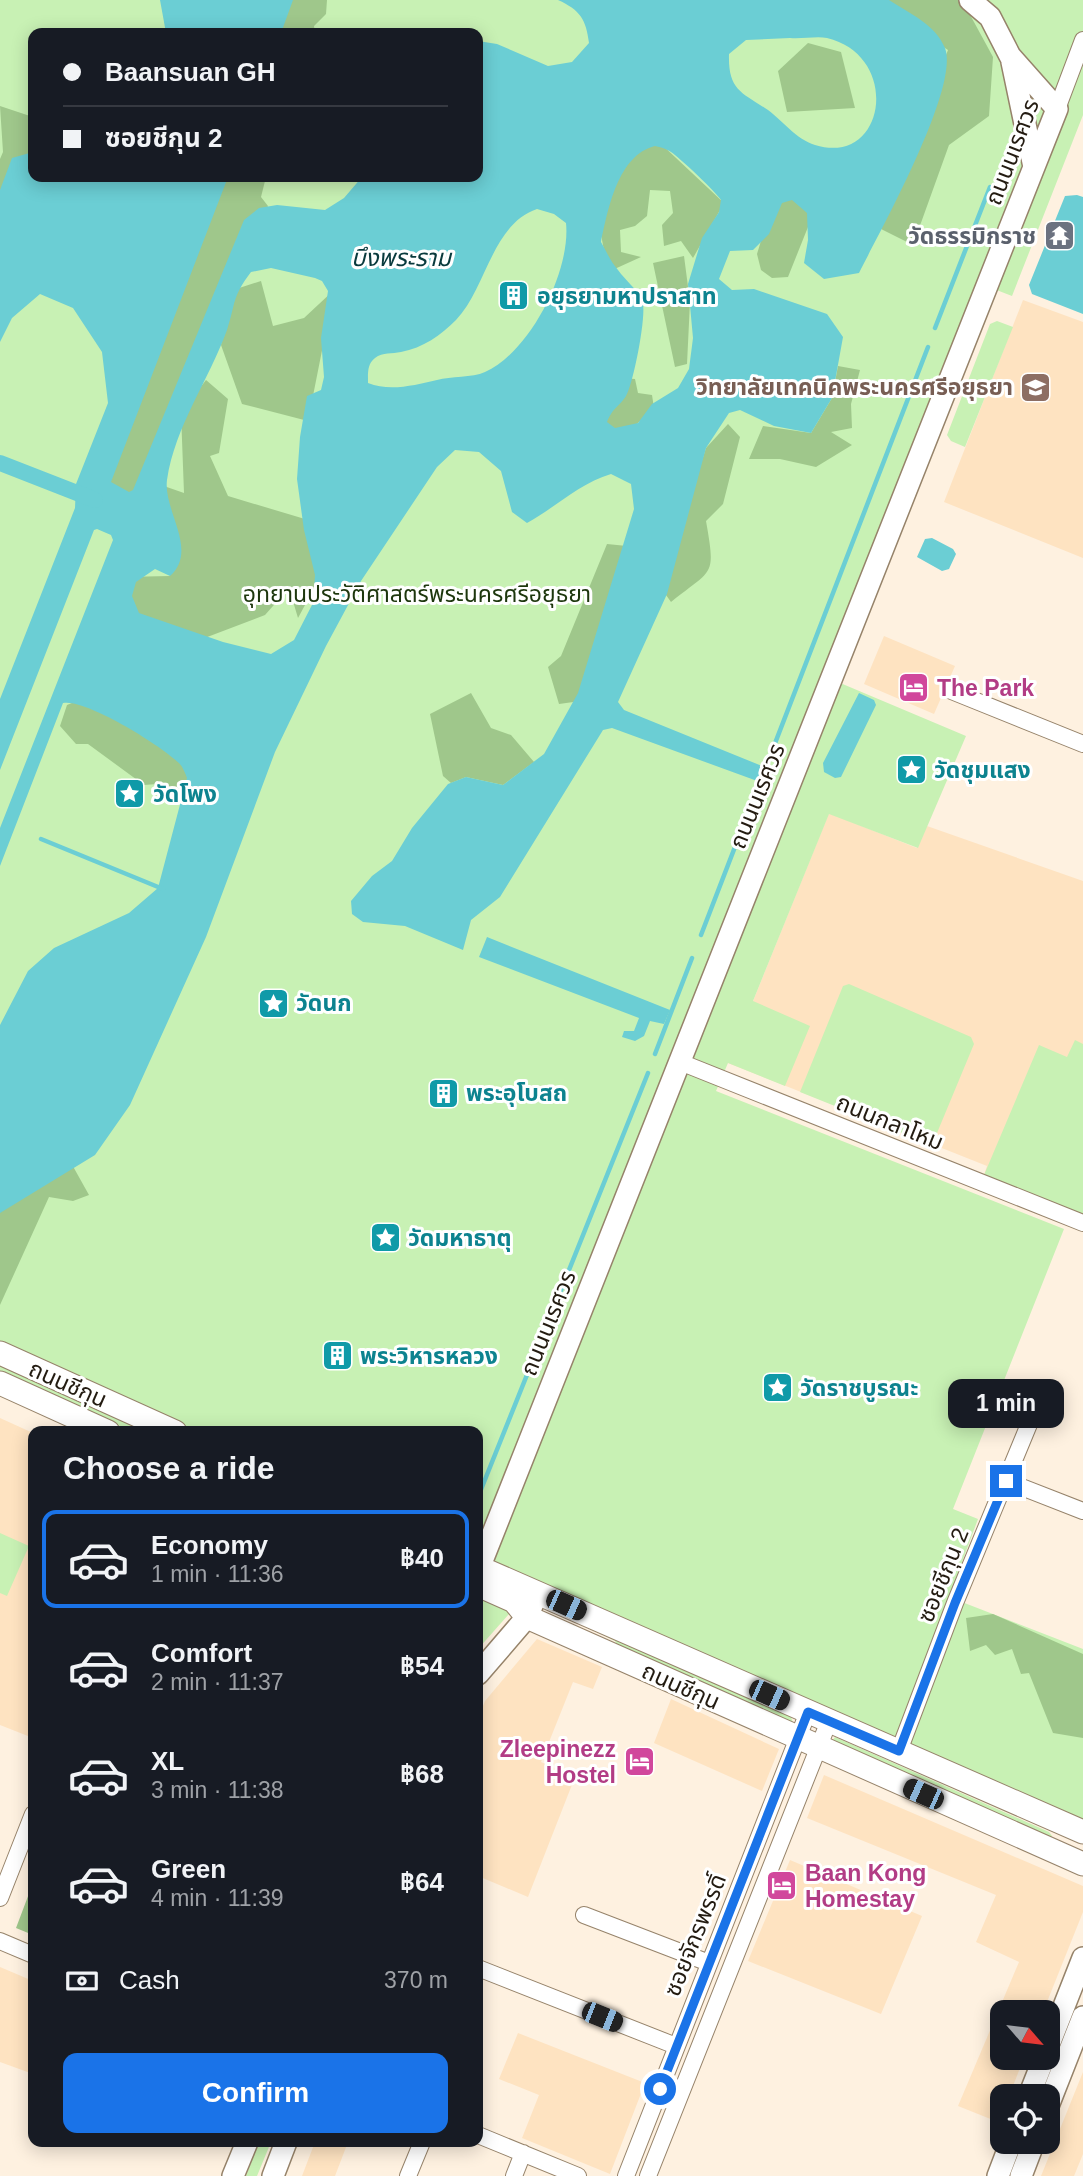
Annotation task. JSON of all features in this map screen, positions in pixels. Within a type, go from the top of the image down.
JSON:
[{"type":"main road","name":"ถนนชีกุน","points":[[0,1353],[162,1426]]},
{"type":"main road","name":"ถนนชีกุน","points":[[0,1383],[95,1426]]},
{"type":"main road","name":"ถนนชีกุน","points":[[483,1575],[538,1593],[1083,1832]]},
{"type":"main road","name":"ถนนชีกุน","points":[[483,1577],[514,1601],[527,1617],[1083,1864]]},
{"type":"street","points":[[970,0],[990,17],[1010,56],[1026,117],[1034,169]]},
{"type":"street","name":"ถนนนเรศวร","points":[[483,1560],[1083,40]]},
{"type":"street","points":[[1010,56],[1057,109]]},
{"type":"street","points":[[950,690],[1083,744]]},
{"type":"street","name":"ถนนกลาโหม","points":[[680,1062],[1083,1223]]},
{"type":"street","name":"ซอยชีกุน 2","points":[[899,1751],[955,1603],[1032,1417]]},
{"type":"street","points":[[1006,1481],[1083,1511]]},
{"type":"street","points":[[483,1668],[527,1617],[538,1593]]},
{"type":"street","name":"ซอยจักรพรรดิ์","points":[[648,2176],[747,1928],[808,1743],[808,1712]]},
{"type":"street","name":"ซอยจักรพรรดิ์","points":[[626,2176],[726,1920],[808,1743],[830,1721]]},
{"type":"street","points":[[0,1898],[28,1827]]},
{"type":"street","points":[[584,1915],[709,1964]]},
{"type":"street","points":[[726,1920],[747,1928]]},
{"type":"street","points":[[0,1941],[28,1953]]},
{"type":"street","points":[[1060,2016],[1083,1958]]},
{"type":"street","points":[[483,1970],[676,2046]]},
{"type":"street","points":[[1057,2084],[1083,2017]]},
{"type":"street","points":[[483,2137],[578,2176]]},
{"type":"street","points":[[233,2176],[245,2147]]},
{"type":"street","points":[[273,2176],[284,2147]]},
{"type":"street","points":[[408,2176],[420,2147]]},
{"type":"street","points":[[514,2176],[523,2153]]},
{"type":"street","points":[[998,2176],[1006,2154]]},
{"type":"street","points":[[1021,2176],[1029,2154]]},
{"type":"shaded area","name":"วิทยาลัยเทคนิคพระนครศรีอยุธยา","points":[[1023,300],[1083,322],[1083,558],[944,502]]},
{"type":"shaded area","points":[[884,636],[955,666],[934,714],[864,684]]},
{"type":"shaded area","points":[[829,813],[917,848],[927,826],[1083,881],[1083,1215],[984,1175],[987,1166],[728,1063]]},
{"type":"shaded area","points":[[0,1418],[28,1431],[28,1736],[0,1725]]},
{"type":"shaded area","points":[[537,1639],[602,1667],[593,1689],[573,1682],[541,1762],[575,1777],[528,1897],[483,1878],[485,1701]]},
{"type":"shaded area","points":[[671,1699],[779,1749],[762,1791],[654,1743]]},
{"type":"shaded area","points":[[824,1775],[1083,1886],[1083,1912],[1048,2000],[1003,2000],[1019,1962],[976,1942],[996,1895],[807,1818]]},
{"type":"shaded area","points":[[790,1860],[922,1916],[881,2014],[748,1961]]},
{"type":"shaded area","points":[[0,1967],[28,1979],[28,2072],[0,2062]]},
{"type":"shaded area","points":[[990,2030],[990,2070],[1019,2070],[1014,2084],[990,2084],[990,2119],[958,2106]]},
{"type":"shaded area","points":[[518,2033],[645,2083],[610,2174],[522,2138],[539,2095],[499,2079]]},
{"type":"shaded area","points":[[1083,2072],[1083,2154],[1074,2176],[1041,2176],[1050,2154],[1060,2154],[1060,2129]]},
{"type":"shaded area","points":[[313,2147],[346,2147],[335,2176],[302,2176]]},
{"type":"green space","name":"อุทยานประวัติศาสตร์พระนครศรีอยุธยา","points":[[0,0],[1083,0],[1083,115],[1012,296],[981,284],[826,677],[966,736],[918,848],[829,814],[753,1001],[810,1026],[785,1086],[728,1063],[716,1091],[1064,1229],[953,1509],[978,1519],[949,1597],[1083,1649],[1083,1822],[483,1558],[483,1426],[186,1426],[0,1344]]},
{"type":"green space","points":[[272,0],[327,0],[326,14],[314,28],[258,28]]},
{"type":"green space","points":[[872,0],[962,0],[993,57],[989,116],[949,145],[913,245],[877,227],[948,50]]},
{"type":"green space","points":[[808,43],[841,52],[855,108],[787,112],[778,71]]},
{"type":"green space","points":[[0,106],[28,115],[28,159],[0,226],[0,159],[3,152]]},
{"type":"green space","points":[[659,142],[724,203],[693,258],[681,241],[664,246],[662,225],[673,213],[670,191],[650,190],[647,216],[635,226],[620,230],[621,252],[641,257],[608,272],[597,213],[632,151]]},
{"type":"green space","points":[[206,182],[265,182],[261,197],[268,206],[233,290],[261,281],[273,326],[304,318],[334,290],[308,421],[242,404],[221,345],[231,296],[184,409],[206,380],[228,399],[219,453],[210,456],[228,496],[345,531],[298,618],[289,588],[265,615],[202,639],[140,618],[123,577],[170,576],[161,485],[184,493],[181,413],[147,492],[84,500]]},
{"type":"green space","points":[[792,191],[805,198],[810,222],[788,277],[772,278],[761,270],[757,254],[770,211]]},
{"type":"green space","points":[[684,256],[690,302],[687,364],[675,367],[653,263]]},
{"type":"green space","points":[[997,321],[1013,327],[965,447],[951,441],[947,435],[990,324]]},
{"type":"green space","points":[[838,366],[860,370],[851,404],[852,428],[831,432],[852,445],[816,467],[780,459],[749,459],[763,426],[811,433],[832,398]]},
{"type":"green space","points":[[623,378],[635,379],[638,393],[652,395],[654,408],[613,446],[593,425]]},
{"type":"green space","points":[[728,424],[740,437],[723,504],[706,521],[711,553],[708,570],[671,602],[661,588],[706,448]]},
{"type":"green space","points":[[607,544],[627,546],[602,698],[559,704],[548,667],[561,656]]},
{"type":"green space","points":[[471,693],[491,728],[511,735],[534,762],[503,785],[466,777],[451,783],[443,776],[430,714]]},
{"type":"green space","points":[[84,698],[195,767],[195,796],[176,805],[164,801],[157,784],[144,785],[88,744],[76,744],[60,726],[67,705]]},
{"type":"green space","points":[[849,984],[971,1037],[974,1044],[932,1145],[800,1092],[843,986]]},
{"type":"green space","points":[[1075,1040],[1083,1044],[1083,1215],[984,1175],[1039,1045],[1067,1057]]},
{"type":"green space","points":[[70,1161],[89,1195],[73,1201],[49,1197],[0,1305],[0,1195]]},
{"type":"green space","points":[[0,1364],[140,1426],[120,1426],[0,1373]]},
{"type":"green space","points":[[0,1533],[28,1546],[28,1548],[7,1596],[0,1593]]},
{"type":"green space","points":[[483,1596],[509,1609],[509,1614],[483,1643]]},
{"type":"green space","points":[[555,1611],[791,1717],[793,1723],[620,1650],[615,1641]]},
{"type":"green space","points":[[993,1614],[1083,1654],[1083,1738],[1053,1733],[1029,1673],[1021,1674],[1012,1649],[995,1655],[986,1645],[970,1651],[966,1618]]},
{"type":"green space","points":[[835,1737],[1049,1832],[1052,1836],[1051,1838],[832,1741]]},
{"type":"green space","points":[[28,1896],[28,1933],[16,1928]]},
{"type":"green space","points":[[257,2147],[269,2147],[257,2176],[246,2176]]},
{"type":"water","points":[[160,0],[293,0],[283,28],[165,28]]},
{"type":"water","name":"บึงพระราม","points":[[558,0],[889,0],[935,32],[945,48],[946,68],[941,94],[930,126],[859,273],[824,279],[804,263],[808,240],[807,213],[792,200],[782,203],[769,234],[753,250],[730,251],[719,279],[732,290],[754,289],[827,314],[843,337],[832,398],[811,433],[774,426],[740,410],[729,413],[706,448],[667,594],[618,702],[624,710],[762,766],[765,770],[760,782],[612,728],[603,730],[500,897],[471,920],[463,950],[405,926],[363,922],[352,914],[351,901],[372,876],[392,861],[412,828],[448,784],[466,777],[503,785],[544,754],[578,693],[634,509],[631,484],[611,474],[578,489],[527,523],[512,512],[501,471],[479,452],[455,450],[437,467],[361,581],[326,646],[275,752],[206,937],[130,1105],[95,1155],[0,1213],[0,1025],[28,971],[54,948],[129,913],[158,888],[187,778],[179,763],[141,735],[88,708],[74,703],[63,703],[0,866],[0,828],[113,540],[111,535],[94,530],[0,770],[0,699],[75,508],[76,484],[108,403],[102,352],[73,308],[40,294],[12,318],[0,342],[0,190],[12,158],[28,153],[28,182],[226,182],[111,482],[129,492],[133,490],[244,220],[259,208],[277,205],[325,210],[344,198],[358,182],[483,182],[483,42],[497,44],[548,66],[572,62],[589,43],[586,28],[577,12]],"holes":[[[827,38],[851,49],[867,65],[875,86],[876,106],[870,126],[857,140],[839,147],[815,145],[802,139],[744,94],[734,83],[729,54],[746,40]],[[655,146],[669,151],[682,161],[721,200],[719,212],[702,238],[688,284],[693,338],[689,369],[678,388],[652,404],[638,423],[615,428],[607,422],[629,389],[639,348],[643,307],[640,296],[615,267],[601,242],[611,199],[624,172],[642,151]],[[537,209],[554,214],[566,223],[566,242],[562,264],[544,308],[517,347],[502,362],[480,374],[402,387],[368,383],[372,360],[384,354],[398,353],[424,344],[456,320],[475,292],[491,258],[510,228]],[[271,268],[315,278],[322,281],[328,291],[321,338],[324,377],[321,390],[307,396],[297,479],[304,530],[315,575],[313,603],[294,640],[271,654],[223,642],[139,613],[132,596],[136,582],[155,569],[170,576],[178,566],[181,542],[167,492],[171,460],[185,422],[227,330],[237,294],[251,272]]]},
{"type":"water","points":[[1065,196],[1083,197],[1083,314],[1032,294],[1029,285]]},
{"type":"water","points":[[932,538],[953,549],[956,554],[949,569],[942,571],[917,557],[925,539]]},
{"type":"water","points":[[859,693],[874,700],[876,705],[841,777],[835,778],[824,772],[823,763]]},
{"type":"water","points":[[487,937],[670,1010],[664,1024],[650,1021],[644,1036],[635,1041],[622,1037],[624,1031],[634,1031],[639,1018],[479,957]]},
{"type":"waterway","points":[[935,328],[990,187]]},
{"type":"waterway","points":[[701,935],[928,347]]},
{"type":"waterway","points":[[0,463],[95,500]]},
{"type":"waterway","points":[[41,839],[163,889]]},
{"type":"waterway","points":[[655,1054],[692,958]]},
{"type":"waterway","points":[[483,1485],[648,1073]]},
{"type":"place","name":"วัดธรรมิกราช","points":[[1059,236]]},
{"type":"place","name":"อยุธยามหาปราสาท","points":[[514,296]]},
{"type":"place","name":"วิทยาลัยเทคนิคพระนครศรีอยุธยา","points":[[1036,387]]},
{"type":"place","name":"The Park","points":[[914,688]]},
{"type":"place","name":"วัดชุมแสง","points":[[911,770]]},
{"type":"place","name":"วัดโพง","points":[[130,794]]},
{"type":"place","name":"วัดนก","points":[[273,1003]]},
{"type":"place","name":"พระอุโบสถ","points":[[443,1093]]},
{"type":"place","name":"วัดมหาธาตุ","points":[[385,1238]]},
{"type":"place","name":"พระวิหารหลวง","points":[[337,1356]]},
{"type":"place","name":"วัดราชบูรณะ","points":[[777,1388]]},
{"type":"place","name":"Zleepinezz Hostel","points":[[639,1762]]},
{"type":"place","name":"Baan Kong Homestay","points":[[782,1886]]},
{"type":"route","points":[[660,2089],[808,1712],[899,1751],[955,1603],[1006,1481]]}]
